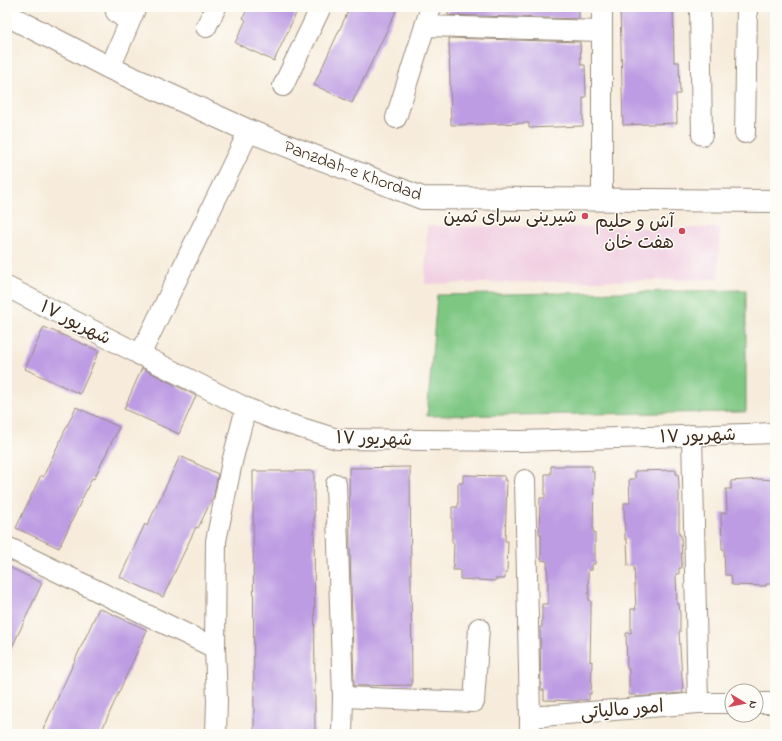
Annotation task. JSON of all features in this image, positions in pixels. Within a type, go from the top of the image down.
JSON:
[{"type":"main road","name":"Panzdah-e Khordad","points":[[7,15],[110,68],[249,131],[422,198],[775,201]]},
{"type":"street","points":[[206,27],[216,7]]},
{"type":"street","points":[[283,86],[321,7]]},
{"type":"street","points":[[396,118],[431,7]]},
{"type":"street","points":[[602,7],[602,199]]},
{"type":"street","points":[[700,7],[702,135]]},
{"type":"street","points":[[745,133],[747,7]]},
{"type":"street","points":[[110,68],[128,12]]},
{"type":"street","points":[[425,26],[602,31]]},
{"type":"street","points":[[140,355],[249,131]]},
{"type":"street","name":"۱۷ شهریور","points":[[7,287],[246,408],[276,420],[337,439],[521,441],[775,432]]},
{"type":"street","points":[[216,734],[216,541],[232,462],[246,408]]},
{"type":"street","points":[[692,435],[698,703]]},
{"type":"street","points":[[524,480],[530,725]]},
{"type":"street","points":[[336,484],[343,697],[342,734]]},
{"type":"street","points":[[7,548],[215,648]]},
{"type":"street","points":[[343,697],[474,702],[479,628]]},
{"type":"street","name":"امور مالیاتی","points":[[530,725],[698,703],[724,703]]},
{"type":"street","points":[[764,703],[775,703]]},
{"type":"shaded area","points":[[427,226],[720,228],[718,279],[425,284]]},
{"type":"green space","points":[[746,290],[746,412],[427,416],[437,295]]},
{"type":"building","points":[[248,7],[299,7],[274,61],[235,43],[246,20],[243,18]]},
{"type":"building","points":[[350,7],[398,7],[352,103],[314,85]]},
{"type":"building","points":[[448,7],[579,7],[579,19],[448,15]]},
{"type":"building","points":[[620,7],[673,7],[674,62],[679,62],[680,94],[676,94],[677,123],[623,125]]},
{"type":"building","points":[[449,38],[580,42],[581,65],[585,65],[586,97],[583,98],[583,126],[529,128],[529,123],[451,125]]},
{"type":"building","points":[[44,327],[99,351],[80,394],[25,369]]},
{"type":"building","points":[[142,368],[196,396],[179,434],[124,409]]},
{"type":"building","points":[[76,407],[119,427],[94,479],[92,478],[59,548],[16,528],[41,475],[43,477]]},
{"type":"building","points":[[180,456],[218,474],[214,495],[198,528],[196,527],[163,597],[120,577],[145,524],[147,526]]},
{"type":"building","points":[[551,466],[592,466],[592,471],[594,471],[593,532],[595,532],[595,564],[592,564],[592,570],[588,570],[589,600],[591,601],[590,662],[592,661],[591,694],[589,694],[589,700],[544,700],[544,690],[541,690],[540,627],[542,627],[542,604],[548,604],[548,583],[547,561],[541,560],[541,534],[539,534],[540,498],[545,498],[545,474],[551,474]]},
{"type":"building","points":[[410,467],[412,685],[354,686],[349,468]]},
{"type":"building","points":[[676,470],[679,485],[679,535],[681,535],[682,568],[679,568],[679,574],[676,574],[677,604],[679,604],[680,614],[679,632],[683,693],[636,697],[636,695],[629,695],[629,669],[627,669],[626,633],[631,633],[631,609],[636,609],[634,565],[628,566],[627,539],[625,539],[624,503],[630,503],[629,479],[635,479],[635,471]]},
{"type":"building","points":[[253,471],[314,471],[315,734],[254,734]]},
{"type":"building","points":[[463,475],[505,476],[504,480],[507,480],[505,541],[508,541],[507,573],[505,573],[505,579],[495,579],[495,581],[460,579],[460,570],[453,570],[454,543],[452,543],[452,507],[458,507],[458,483],[463,483]]},
{"type":"building","points":[[760,479],[773,480],[773,484],[775,484],[775,584],[766,584],[766,586],[732,585],[731,575],[725,575],[724,549],[722,549],[721,513],[727,513],[726,489],[731,489],[731,481]]},
{"type":"building","points":[[7,566],[42,583],[7,658]]},
{"type":"building","points":[[99,608],[147,630],[100,734],[41,734]]},
{"type":"place","name":"شیرینی سرای ثمین","points":[[585,216]]},
{"type":"place","name":"آش و حلیم هفت خان","points":[[682,231]]}]
